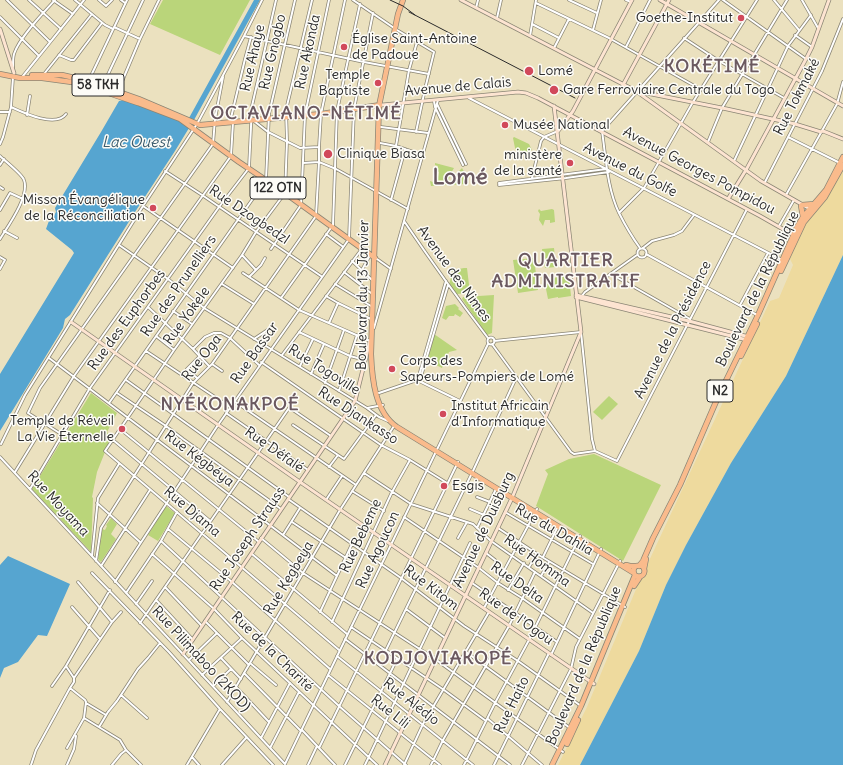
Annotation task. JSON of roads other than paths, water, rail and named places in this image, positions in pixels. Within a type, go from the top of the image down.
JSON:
[{"type":"highway","name":"Boulevard du 13 Janvier","points":[[395,424],[387,414],[376,394],[370,339],[380,106],[403,0]]},
{"type":"highway","name":"Boulevard du 13 Janvier","points":[[396,29],[406,0]]},
{"type":"highway","name":"58 TKH","points":[[0,73],[21,77],[71,82],[116,94]]},
{"type":"highway","name":"58 TKH","points":[[21,77],[44,74],[62,75],[88,81],[102,86],[116,94]]},
{"type":"highway","name":"Avenue de Calais","points":[[116,94],[139,99],[194,125],[232,123],[321,114],[380,106]]},
{"type":"highway","name":"Boulevard du 13 Janvier","points":[[377,193],[381,127],[380,106]]},
{"type":"highway","name":"122 OTN","points":[[194,125],[213,144],[285,192],[332,228],[374,257]]},
{"type":"highway","name":"Boulevard de la République","points":[[556,765],[593,683],[624,606],[637,581],[634,570],[643,561],[655,532],[678,490],[718,397],[748,338],[762,315],[803,217],[825,197],[842,164],[843,157]]},
{"type":"highway","name":"Boulevard de la République","points":[[636,575],[644,575],[645,561],[655,538],[680,492],[717,404],[782,260],[814,204],[826,190],[842,164]]},
{"type":"highway","points":[[803,217],[800,204],[814,204]]},
{"type":"highway","name":"Boulevard du 13 Janvier","points":[[374,257],[374,367],[384,415],[389,421],[497,488],[513,496]]},
{"type":"highway","name":"Boulevard du 13 Janvier","points":[[472,472],[579,538]]},
{"type":"highway","name":"Boulevard du 13 Janvier","points":[[536,511],[558,526],[619,562],[636,575]]},
{"type":"highway","name":"Boulevard du 13 Janvier","points":[[619,562],[628,566],[638,566],[644,569]]},
{"type":"highway","name":"Boulevard de la République","points":[[552,765],[562,751],[571,728],[593,683]]},
{"type":"street","points":[[7,0],[50,42]]},
{"type":"street","points":[[29,0],[61,29]]},
{"type":"street","points":[[12,68],[14,54],[22,40],[54,0],[73,14]]},
{"type":"street","points":[[75,0],[102,23],[140,39]]},
{"type":"street","points":[[21,77],[84,0]]},
{"type":"street","points":[[99,0],[105,5],[108,5],[112,0]]},
{"type":"street","points":[[121,0],[125,3]]},
{"type":"street","points":[[88,81],[127,0]]},
{"type":"street","points":[[102,86],[143,0]]},
{"type":"street","points":[[116,94],[159,0]]},
{"type":"street","points":[[1,444],[26,395],[70,322],[194,125],[224,73],[262,0]]},
{"type":"street","name":"Rue Ahaye","points":[[249,168],[252,106],[276,0]]},
{"type":"street","name":"Rue Gnogbo","points":[[266,180],[269,119],[295,0]]},
{"type":"street","points":[[285,192],[287,140],[286,110],[312,0]]},
{"type":"street","name":"Rue Akonda","points":[[301,205],[305,115],[329,0]]},
{"type":"street","points":[[316,216],[321,114],[345,0]]},
{"type":"street","points":[[353,0],[434,52],[416,132]]},
{"type":"street","points":[[461,0],[594,70],[624,84],[746,170],[810,211]]},
{"type":"street","points":[[476,8],[478,0]]},
{"type":"street","points":[[497,19],[501,0]]},
{"type":"street","points":[[570,0],[597,13]]},
{"type":"street","points":[[592,30],[601,0]]},
{"type":"street","points":[[532,178],[541,140],[544,137],[558,131],[569,116],[631,1],[626,0]]},
{"type":"street","points":[[626,47],[650,0]]},
{"type":"street","points":[[660,0],[732,40],[837,104],[843,106]]},
{"type":"street","points":[[624,84],[669,0]]},
{"type":"street","points":[[719,0],[602,131],[607,171],[619,213],[637,244],[646,255],[758,315]]},
{"type":"street","points":[[723,0],[806,59]]},
{"type":"street","points":[[619,213],[644,188],[700,89],[757,0]]},
{"type":"street","points":[[774,0],[799,30]]},
{"type":"street","points":[[708,142],[722,108],[787,0]]},
{"type":"street","points":[[802,0],[818,28]]},
{"type":"street","points":[[728,199],[746,170],[806,59],[812,47],[829,0]]},
{"type":"street","points":[[530,36],[536,1],[626,47],[700,89]]},
{"type":"street","points":[[281,298],[326,234],[332,228],[336,169],[337,111],[360,4]]},
{"type":"street","points":[[349,239],[354,109],[373,13]]},
{"type":"street","points":[[44,74],[92,14]]},
{"type":"street","points":[[734,161],[788,46],[811,15]]},
{"type":"street","points":[[0,17],[39,56]]},
{"type":"street","points":[[554,48],[569,19]]},
{"type":"street","name":"Rue Tokmaké","points":[[765,182],[830,54],[843,20]]},
{"type":"street","points":[[59,55],[74,60],[102,23]]},
{"type":"street","points":[[532,24],[559,38]]},
{"type":"street","points":[[0,29],[14,75],[10,112],[0,143]]},
{"type":"street","points":[[795,35],[812,47]]},
{"type":"street","points":[[244,36],[364,62],[429,74]]},
{"type":"street","points":[[14,472],[74,376],[231,156],[232,123],[244,59],[251,38]]},
{"type":"street","points":[[684,38],[719,61],[784,98]]},
{"type":"street","points":[[396,146],[409,70],[417,42]]},
{"type":"street","points":[[61,434],[28,413],[38,391],[213,144],[224,73]]},
{"type":"street","points":[[786,195],[837,104],[843,82]]},
{"type":"street","points":[[637,92],[756,115],[821,132],[823,131],[843,139]]},
{"type":"street","name":"Avenue de Calais","points":[[380,106],[422,101],[436,103],[469,98],[524,93],[554,106],[569,116]]},
{"type":"street","points":[[644,98],[643,95],[646,93]]},
{"type":"street","points":[[27,115],[30,96]]},
{"type":"street","name":"Avenue du Golfe","points":[[469,98],[560,144],[607,171],[611,171],[782,260]]},
{"type":"street","points":[[436,103],[465,164]]},
{"type":"street","name":"Rue Joseph Strauss","points":[[183,654],[355,401],[370,339],[408,209],[436,103]]},
{"type":"street","points":[[492,344],[571,453],[574,454],[595,451],[592,439],[560,144],[554,106]]},
{"type":"street","points":[[11,107],[27,115],[54,120],[62,118],[66,114]]},
{"type":"street","points":[[555,116],[558,111],[562,111]]},
{"type":"street","points":[[0,112],[10,112]]},
{"type":"street","name":"Avenue Georges Pompidou","points":[[569,116],[602,131],[795,236]]},
{"type":"street","points":[[252,120],[268,132],[303,148],[319,147]]},
{"type":"street","points":[[556,123],[562,125]]},
{"type":"street","points":[[381,127],[428,133]]},
{"type":"street","points":[[788,137],[842,164]]},
{"type":"street","points":[[380,143],[396,146],[422,155]]},
{"type":"street","points":[[391,200],[405,149]]},
{"type":"street","points":[[0,156],[24,180],[25,192],[23,199],[0,239]]},
{"type":"street","points":[[0,165],[4,159]]},
{"type":"street","points":[[303,163],[319,162],[336,169],[408,209]]},
{"type":"street","name":"Rue des Euphorbes","points":[[30,489],[61,434],[90,388],[249,168]]},
{"type":"street","name":"Rue Dzogbedzl","points":[[165,171],[322,276]]},
{"type":"street","points":[[563,176],[532,178],[499,184],[607,171]]},
{"type":"street","name":"Rue des Prunelliers","points":[[109,404],[266,180]]},
{"type":"street","name":"Rue Yokele","points":[[105,451],[285,192]]},
{"type":"street","points":[[0,210],[10,193],[23,199]]},
{"type":"street","points":[[779,226],[794,200]]},
{"type":"street","points":[[271,249],[301,205]]},
{"type":"street","points":[[143,206],[233,268]]},
{"type":"street","name":"Avenue de la Présidence","points":[[595,451],[616,461],[747,209]]},
{"type":"street","points":[[581,297],[610,274],[638,255],[641,249],[648,243],[679,234],[694,215]]},
{"type":"street","name":"Rue Oga","points":[[96,561],[100,531],[193,383],[211,365],[316,216]]},
{"type":"street","name":"Avenue des Nimes","points":[[404,221],[448,285],[488,338]]},
{"type":"street","points":[[4,231],[17,238]]},
{"type":"street","points":[[326,234],[342,246]]},
{"type":"street","name":"Rue Bassar","points":[[115,582],[234,400],[270,348],[299,310],[342,246],[349,239]]},
{"type":"street","name":"Rue Togoville","points":[[119,245],[168,279],[204,308],[300,366],[325,383],[367,408],[382,405]]},
{"type":"street","points":[[282,355],[362,249]]},
{"type":"street","points":[[740,305],[768,253]]},
{"type":"street","points":[[242,255],[255,270]]},
{"type":"street","points":[[638,255],[642,257],[646,255]]},
{"type":"street","points":[[0,257],[5,260],[0,268]]},
{"type":"street","points":[[362,270],[374,257]]},
{"type":"street","name":"122 OTN","points":[[374,257],[391,269]]},
{"type":"street","points":[[249,277],[261,265],[265,258]]},
{"type":"street","points":[[352,261],[373,280]]},
{"type":"street","points":[[344,272],[372,294]]},
{"type":"street","points":[[243,273],[299,310],[344,330],[370,339]]},
{"type":"street","points":[[610,274],[689,322]]},
{"type":"street","points":[[419,380],[446,281]]},
{"type":"street","points":[[222,284],[254,304]]},
{"type":"street","points":[[335,284],[372,306]]},
{"type":"street","points":[[444,290],[448,285]]},
{"type":"street","points":[[326,296],[372,320]]},
{"type":"street","points":[[576,296],[689,322],[748,338]]},
{"type":"street","points":[[329,323],[338,303]]},
{"type":"street","points":[[148,307],[200,356],[211,365],[222,371]]},
{"type":"street","points":[[173,311],[192,325]]},
{"type":"street","name":"Rue Défalé","points":[[70,322],[426,569]]},
{"type":"street","points":[[254,338],[269,329]]},
{"type":"street","points":[[325,383],[344,330]]},
{"type":"street","points":[[299,332],[350,356],[365,360]]},
{"type":"street","points":[[492,344],[488,344],[488,338],[492,338],[494,341],[580,332]]},
{"type":"street","name":"Avenue de Duisburg","points":[[385,765],[513,496],[580,332]]},
{"type":"street","points":[[193,348],[205,337],[214,333],[221,333],[230,338]]},
{"type":"street","points":[[339,391],[357,335]]},
{"type":"street","points":[[156,336],[174,350]]},
{"type":"street","name":"Rue Djankasso","points":[[230,338],[260,364],[342,419],[382,445],[447,483]]},
{"type":"street","points":[[300,366],[314,338]]},
{"type":"street","points":[[311,374],[324,344]]},
{"type":"street","name":"Rue Agoucon","points":[[285,764],[488,344]]},
{"type":"street","points":[[146,351],[230,407]]},
{"type":"street","points":[[197,378],[187,369],[200,356]]},
{"type":"street","name":"Rue Kégbéya","points":[[49,358],[338,576]]},
{"type":"street","points":[[386,650],[451,517],[516,378]]},
{"type":"street","name":"Rue Kitom","points":[[126,380],[248,468],[300,508],[401,578],[454,619],[518,661],[582,706]]},
{"type":"street","points":[[379,393],[419,380],[460,401]]},
{"type":"street","points":[[117,393],[166,426],[281,509]]},
{"type":"street","points":[[234,400],[356,486]]},
{"type":"street","points":[[140,623],[289,408],[331,436]]},
{"type":"street","points":[[367,408],[376,415],[389,421]]},
{"type":"street","points":[[226,413],[308,470]]},
{"type":"street","points":[[293,425],[344,459],[376,415]]},
{"type":"street","name":"Rue Kegbeya","points":[[227,702],[340,510],[395,424]]},
{"type":"street","points":[[120,429],[259,542]]},
{"type":"street","points":[[113,440],[210,521]]},
{"type":"street","name":"Rue Djama","points":[[105,451],[340,650]]},
{"type":"street","points":[[329,467],[338,455]]},
{"type":"street","name":"Rue Moyama","points":[[0,456],[101,566]]},
{"type":"street","name":"Rue Bebeme","points":[[332,622],[392,492],[410,460]]},
{"type":"street","points":[[308,765],[339,706],[458,463]]},
{"type":"street","points":[[92,556],[98,497],[120,464]]},
{"type":"street","name":"Rue Homma","points":[[364,473],[411,504],[467,522],[477,528],[491,540],[593,614]]},
{"type":"street","points":[[326,500],[342,476]]},
{"type":"street","points":[[477,528],[497,488]]},
{"type":"street","points":[[101,566],[150,490]]},
{"type":"street","points":[[352,491],[384,511]]},
{"type":"street","points":[[477,496],[490,502]]},
{"type":"street","points":[[97,503],[140,542]]},
{"type":"street","points":[[283,535],[300,508]]},
{"type":"street","points":[[470,510],[484,515]]},
{"type":"street","points":[[484,608],[536,511]]},
{"type":"street","points":[[126,593],[161,541],[177,512]]},
{"type":"street","name":"Rue du Dahlia","points":[[505,512],[593,564]]},
{"type":"street","name":"Rue Delta","points":[[404,517],[580,639]]},
{"type":"street","points":[[292,522],[346,558]]},
{"type":"street","points":[[458,538],[467,522]]},
{"type":"street","points":[[543,557],[558,526]]},
{"type":"street","points":[[498,528],[537,554],[624,606]]},
{"type":"street","points":[[168,529],[232,582],[330,669]]},
{"type":"street","points":[[261,538],[304,573],[455,672],[562,751]]},
{"type":"street","points":[[464,765],[495,702],[529,640],[579,538]]},
{"type":"street","points":[[161,541],[320,690],[405,764],[423,724],[489,612]]},
{"type":"street","points":[[365,765],[470,543]]},
{"type":"street","points":[[320,612],[332,591],[352,544]]},
{"type":"street","name":"Rue Haito","points":[[494,765],[527,697],[564,628],[600,550]]},
{"type":"street","points":[[486,553],[495,560]]},
{"type":"street","name":"Rue de la Charité","points":[[152,554],[214,609],[256,652],[377,765]]},
{"type":"street","points":[[251,554],[347,634]]},
{"type":"street","points":[[529,567],[537,554]]},
{"type":"street","points":[[541,576],[549,561]]},
{"type":"street","points":[[522,765],[571,669],[574,651],[619,562]]},
{"type":"street","points":[[508,590],[524,563]]},
{"type":"street","name":"Rue Pilimaboo (2KOD)","points":[[101,566],[285,764]]},
{"type":"street","name":"Rue de l'Ogou","points":[[426,569],[593,683]]},
{"type":"street","points":[[92,572],[169,652],[273,765]]},
{"type":"street","points":[[431,765],[443,740],[509,626],[535,572]]},
{"type":"street","points":[[136,604],[152,581]]},
{"type":"street","points":[[78,582],[112,622]]},
{"type":"street","points":[[472,583],[557,642]]},
{"type":"street","points":[[165,587],[202,626]]},
{"type":"street","points":[[52,686],[66,666],[88,625],[110,590]]},
{"type":"street","points":[[156,600],[193,640]]},
{"type":"street","points":[[72,607],[100,639]]},
{"type":"street","points":[[406,609],[431,626],[445,638]]},
{"type":"street","points":[[31,765],[36,750],[74,682],[74,678],[112,622],[121,612]]},
{"type":"street","points":[[205,622],[249,664],[276,685]]},
{"type":"street","points":[[351,627],[487,720],[542,765]]},
{"type":"street","points":[[189,661],[217,633]]},
{"type":"street","points":[[202,675],[242,638]]},
{"type":"street","points":[[345,639],[510,765]]},
{"type":"street","points":[[99,727],[138,669],[160,643]]},
{"type":"street","points":[[466,652],[571,728]]},
{"type":"street","name":"Rue Alédjo","points":[[336,656],[473,765]]},
{"type":"street","points":[[221,658],[241,679]]},
{"type":"street","points":[[345,765],[397,659]]},
{"type":"street","points":[[66,666],[74,678]]},
{"type":"street","points":[[213,686],[231,669]]},
{"type":"street","points":[[244,673],[335,765]]},
{"type":"street","name":"Rue Lili","points":[[328,675],[440,765]]},
{"type":"street","points":[[261,738],[290,683]]},
{"type":"street","points":[[236,687],[269,722]]},
{"type":"street","points":[[67,748],[77,733],[84,718],[86,704],[85,700],[70,688]]},
{"type":"street","points":[[270,748],[299,692]]},
{"type":"street","points":[[121,694],[147,718]]},
{"type":"street","points":[[86,704],[106,715]]},
{"type":"street","points":[[187,765],[220,709]]},
{"type":"street","points":[[84,718],[120,740],[126,750],[141,765]]},
{"type":"street","points":[[67,765],[74,749],[77,733]]},
{"type":"street","points":[[222,765],[247,737]]},
{"type":"street","points":[[112,765],[126,750]]},
{"type":"street","points":[[192,757],[199,765]]},
{"type":"water","points":[[254,0],[260,0],[194,120],[189,118]]},
{"type":"water","name":"Lac Ouest","points":[[124,100],[167,114],[189,128],[70,315],[65,319],[63,328],[0,431],[0,374],[74,253],[46,229],[50,218],[53,217],[56,212],[55,208],[119,101]]},
{"type":"water","points":[[843,255],[843,765],[580,765],[639,651],[666,585],[686,545],[731,463],[786,376]]},
{"type":"water","points":[[8,556],[70,584],[47,636],[38,635],[18,662],[4,668],[0,678],[0,565]]},
{"type":"railway","points":[[390,0],[403,6],[415,15]]},
{"type":"railway","points":[[409,12],[575,98]]},
{"type":"place","name":"Goethe-Institut","points":[[741,18]]},
{"type":"place","name":"Église Saint-Antoine de Padoue","points":[[344,47]]},
{"type":"place","name":"Lomé","points":[[529,71]]},
{"type":"place","name":"Temple Baptiste","points":[[378,83]]},
{"type":"place","name":"Gare Ferroviaire Centrale du Togo","points":[[554,90]]},
{"type":"place","name":"Musée National","points":[[505,125]]},
{"type":"place","name":"Clinique Biasa","points":[[328,154]]},
{"type":"place","name":"ministère de la santé","points":[[570,163]]},
{"type":"place","name":"Misson Évangélique de la Réconciliation","points":[[153,208]]},
{"type":"place","name":"Corps des Sapeurs-Pompiers de Lomé","points":[[392,369]]},
{"type":"place","name":"Institut Africain d'Informatique","points":[[443,414]]},
{"type":"place","name":"Temple de Réveil La Vie Éternelle","points":[[122,429]]},
{"type":"place","name":"Esgis","points":[[444,486]]},
{"type":"district","name":"KOKÉTIMÉ","points":[[712,67]]},
{"type":"district","name":"OCTAVIANO-NÉTIMÉ","points":[[306,114]]},
{"type":"district","name":"Lomé","points":[[460,178]]},
{"type":"district","name":"QUARTIER ADMINISTRATIF","points":[[566,271]]},
{"type":"district","name":"NYÉKONAKPOÉ","points":[[230,405]]},
{"type":"district","name":"KODJOVIAKOPÉ","points":[[438,659]]}]
